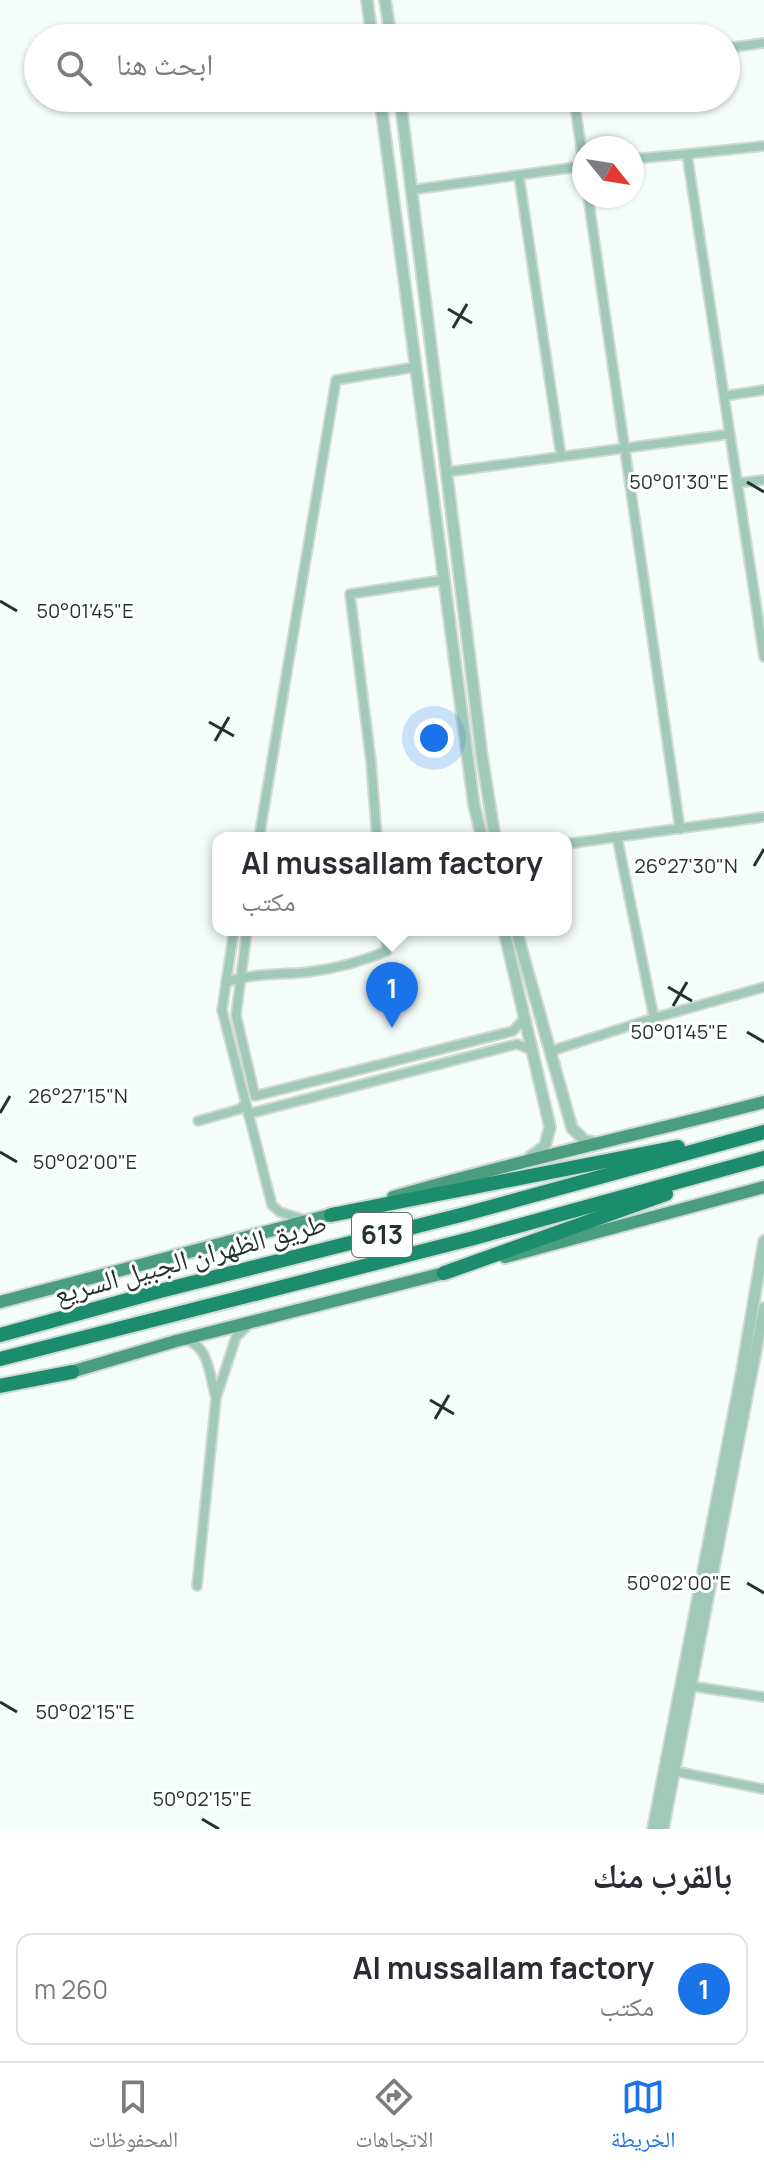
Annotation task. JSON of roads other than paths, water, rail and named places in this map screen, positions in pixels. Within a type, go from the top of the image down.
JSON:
[{"type":"highway","points":[[331,1215],[764,1130]]},
{"type":"highway","name":"طريق الظهران الجبيل السريع","points":[[0,1335],[465,1214],[764,1130]]},
{"type":"highway","points":[[444,1273],[764,1158]]},
{"type":"highway","name":"طريق الظهران الجبيل السريع","points":[[0,1359],[474,1238],[764,1158]]},
{"type":"highway","points":[[0,1388],[72,1372]]},
{"type":"main road","points":[[0,1302],[518,1163],[764,1102]]},
{"type":"main road","name":"613","points":[[72,1372],[255,1320],[760,1190]]},
{"type":"street","points":[[367,0],[370,24]]},
{"type":"street","points":[[385,0],[389,24]]},
{"type":"street","points":[[740,46],[764,43]]},
{"type":"street","points":[[382,112],[443,580],[474,805],[481,832]]},
{"type":"street","points":[[402,112],[494,832]]},
{"type":"street","points":[[576,112],[580,136]]},
{"type":"street","points":[[644,158],[764,146]]},
{"type":"street","points":[[687,154],[764,657]]},
{"type":"street","points":[[411,190],[572,169]]},
{"type":"street","points":[[519,176],[561,456]]},
{"type":"street","points":[[590,208],[680,829]]},
{"type":"street","points":[[260,832],[336,380],[416,367]]},
{"type":"street","points":[[724,396],[764,390]]},
{"type":"street","points":[[447,472],[730,434]]},
{"type":"street","points":[[738,483],[764,480]]},
{"type":"street","points":[[377,832],[350,594],[443,580]]},
{"type":"street","points":[[572,843],[764,817]]},
{"type":"street","points":[[617,837],[654,1018]]},
{"type":"street","points":[[233,936],[222,1010],[246,1106],[272,1205],[280,1212],[306,1220]]},
{"type":"street","points":[[246,936],[236,1015],[255,1096]]},
{"type":"street","points":[[226,982],[241,977],[310,972],[371,958],[387,951],[386,936]]},
{"type":"street","points":[[505,936],[550,1127],[549,1138],[538,1153],[518,1163]]},
{"type":"street","points":[[518,936],[572,1128],[584,1140],[607,1143]]},
{"type":"street","points":[[551,1051],[764,987]]},
{"type":"street","points":[[246,1106],[255,1096],[513,1031],[523,1020]]},
{"type":"street","points":[[198,1121],[246,1106],[517,1044],[531,1050]]},
{"type":"street","points":[[435,1065],[449,1047]]},
{"type":"street","points":[[653,1829],[742,1371],[764,1241]]},
{"type":"street","points":[[663,1829],[764,1308]]},
{"type":"street","points":[[197,1586],[216,1398],[236,1337],[255,1320]]},
{"type":"street","points":[[176,1341],[194,1342],[203,1351],[216,1398]]},
{"type":"street","points":[[690,1686],[764,1697]]},
{"type":"street","points":[[674,1771],[764,1789]]},
{"type":"place","name":"Al mussallam factory","points":[[392,1028]]}]
